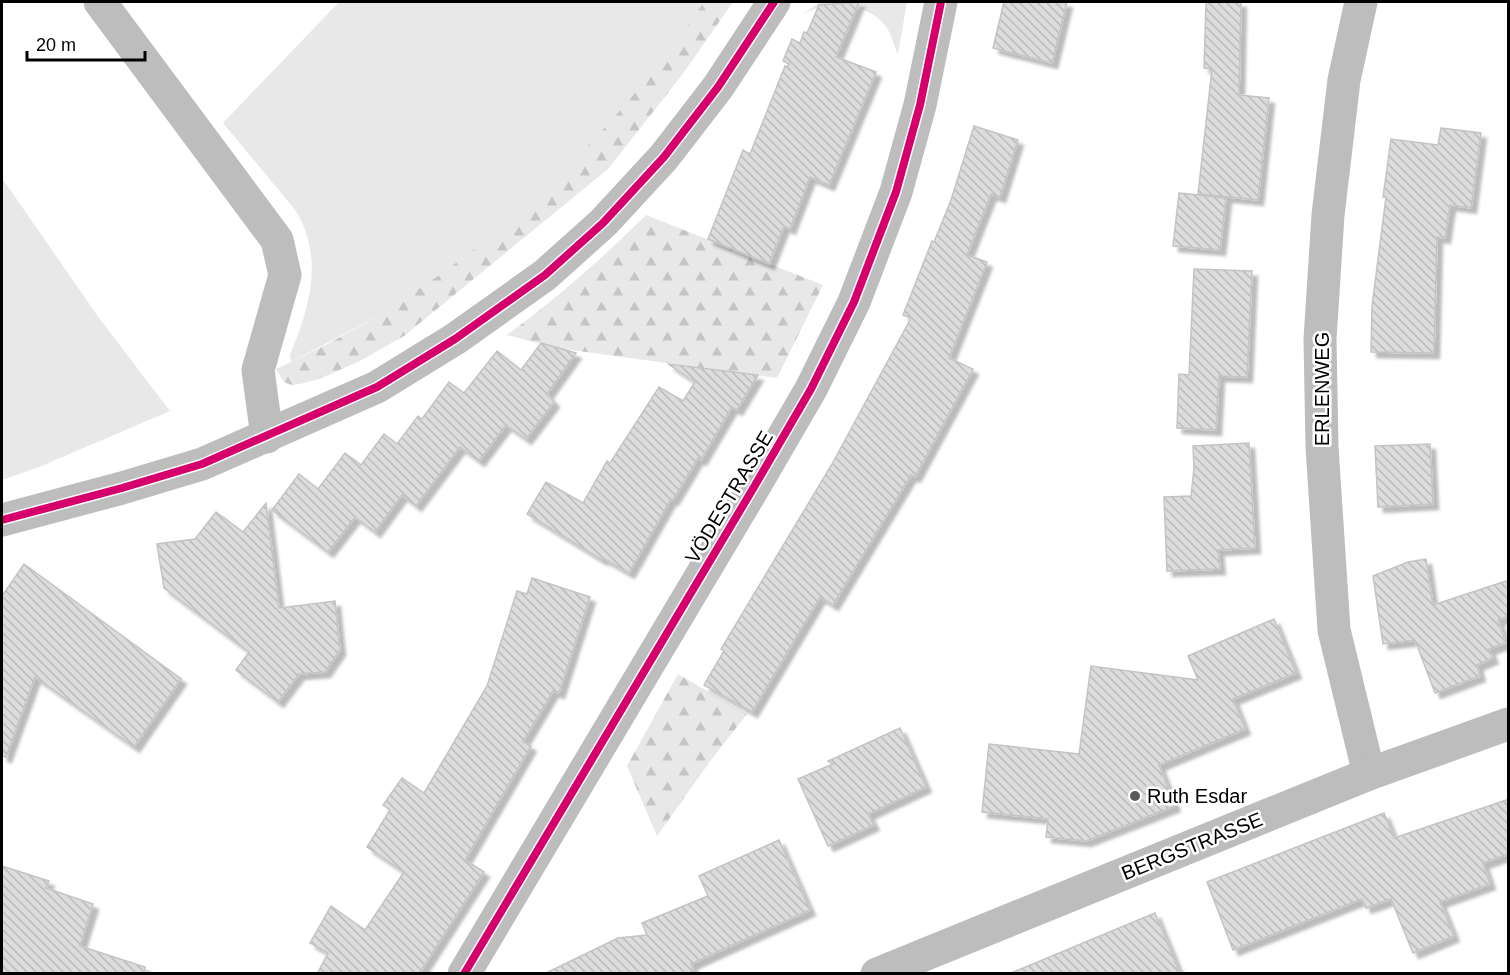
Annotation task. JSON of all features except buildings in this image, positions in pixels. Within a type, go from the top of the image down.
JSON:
[{"type":"street","points":[[100,2],[277,240],[285,275],[258,370],[267,437]]},
{"type":"street","points":[[2,520],[202,464],[377,387],[455,339],[545,275],[603,223],[664,157],[718,87],[774,2]]},
{"type":"street","name":"VÖDESTRASSE","points":[[464,974],[760,477],[811,389],[854,302],[896,192],[920,105],[941,2]]},
{"type":"street","name":"ERLENWEG","points":[[1361,2],[1344,80],[1328,215],[1320,339],[1322,447],[1334,630],[1368,774]]},
{"type":"street","name":"BERGSTRASSE","points":[[877,974],[1368,774],[1509,724]]},
{"type":"green space","points":[[339,2],[704,2],[643,86],[591,144],[507,223],[446,271],[399,303],[291,362],[290,355],[303,319],[311,283],[310,247],[305,229],[296,211],[223,123]]},
{"type":"green space","points":[[704,2],[733,2],[682,75],[608,169],[404,336],[360,361],[319,379],[292,385],[284,382],[276,369],[341,337],[402,300],[460,260],[516,215],[567,167],[616,115],[662,60]]},
{"type":"green space","points":[[820,2],[907,2],[898,54],[887,28],[869,12],[847,5],[835,5],[801,15]]},
{"type":"green space","points":[[2,178],[99,318],[170,411],[39,467],[2,480]]},
{"type":"green space","points":[[646,215],[823,285],[777,378],[556,348],[507,335],[579,277]]},
{"type":"green space","points":[[678,674],[747,714],[657,836],[627,766]]},
{"type":"cycle path","points":[[2,520],[202,464],[377,387],[455,339],[545,275],[603,223],[664,157],[718,87],[774,2]]},
{"type":"cycle path","points":[[464,974],[811,389],[854,302],[896,192],[920,105],[941,2]]},
{"type":"place","name":"Ruth Esdar","points":[[1135,796]]}]
